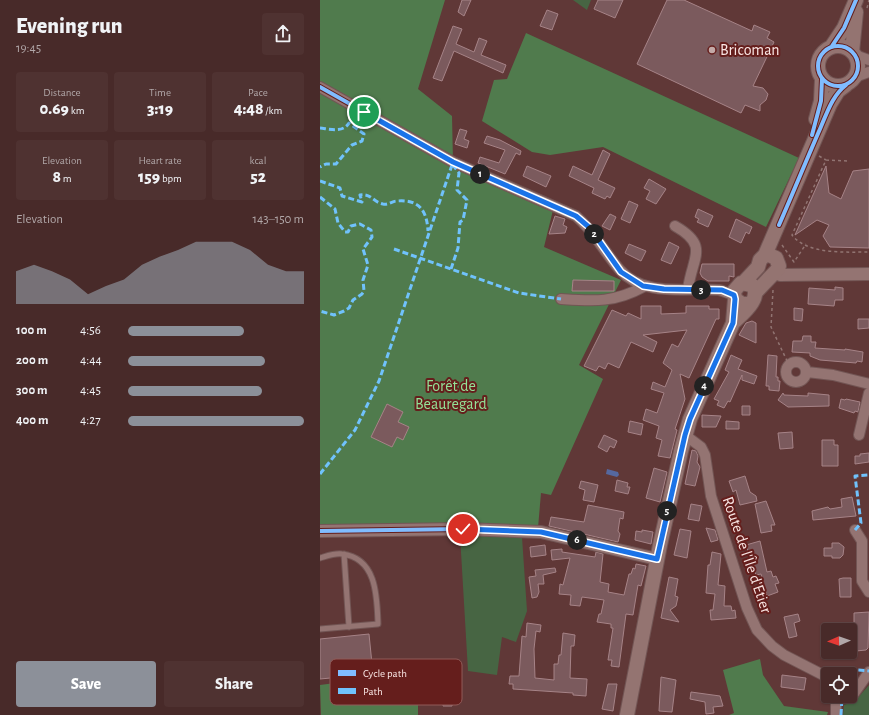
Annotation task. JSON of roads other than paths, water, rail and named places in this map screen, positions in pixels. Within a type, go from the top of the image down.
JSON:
[{"type":"main road","points":[[850,81],[837,86],[829,84],[818,72],[818,64],[820,55],[832,46],[844,28],[857,0]]},
{"type":"main road","points":[[627,715],[657,559],[690,419],[733,323],[753,298],[771,266],[779,225],[808,152],[830,104],[838,91],[850,81],[858,62],[852,44],[857,0]]},
{"type":"main road","points":[[832,46],[846,47],[854,53]]},
{"type":"main road","points":[[808,152],[821,100],[822,78]]},
{"type":"main road","points":[[735,290],[771,266]]},
{"type":"main road","points":[[735,290],[752,285],[753,298]]},
{"type":"main road","points":[[735,290],[742,304],[753,298]]},
{"type":"main road","points":[[733,323],[735,290]]},
{"type":"street","points":[[854,53],[869,60]]},
{"type":"street","points":[[850,81],[869,72]]},
{"type":"street","points":[[320,87],[453,162],[576,216],[590,228],[621,272],[643,286],[664,289],[735,290]]},
{"type":"street","points":[[675,226],[694,240],[698,250],[690,275],[688,289]]},
{"type":"street","points":[[771,266],[792,274],[869,274]]},
{"type":"street","points":[[561,299],[592,301],[626,296],[643,286]]},
{"type":"street","points":[[798,362],[804,366],[807,372],[802,381],[792,382],[786,374],[789,364],[798,362]]},
{"type":"street","points":[[807,372],[833,375],[869,384]]},
{"type":"street","points":[[859,435],[869,393]]},
{"type":"street","name":"Route de l'Île d'Etier","points":[[685,435],[702,447],[705,455],[706,471],[711,496],[747,608],[757,630],[772,646],[784,655],[821,675]]},
{"type":"street","points":[[320,531],[463,529],[541,532],[657,559]]},
{"type":"street","points":[[855,530],[862,541],[862,581],[869,592]]},
{"type":"street","points":[[857,689],[869,672]]},
{"type":"street","points":[[836,715],[837,703]]},
{"type":"lane","points":[[344,554],[349,627]]},
{"type":"lane","points":[[320,558],[344,554],[355,557],[366,566],[373,578],[377,592],[378,624],[320,630]]},
{"type":"water","points":[[607,469],[618,472],[619,475],[617,477],[606,474]]},
{"type":"place","name":"Bricoman","points":[[712,50]]},
{"type":"park label","name":"Forêt de Beauregard","points":[[451,395]]}]
